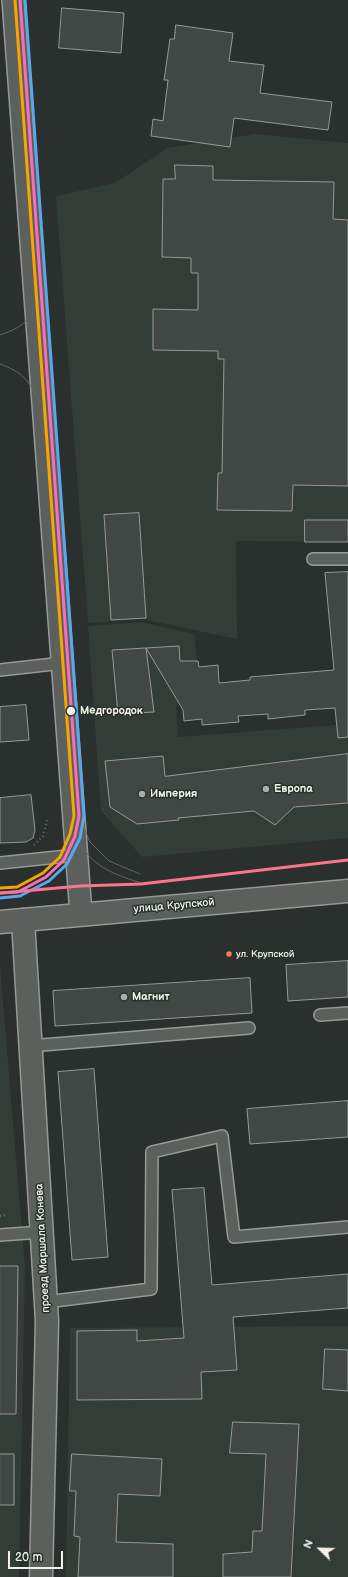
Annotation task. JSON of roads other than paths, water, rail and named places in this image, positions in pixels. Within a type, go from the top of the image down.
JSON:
[{"type":"street","points":[[13,0],[81,914]]},
{"type":"street","name":"улица Крупской","points":[[0,922],[348,891]]},
{"type":"street","name":"проезд Маршала Конева","points":[[23,920],[47,1321],[41,1577]]},
{"type":"lane","points":[[313,559],[348,559]]},
{"type":"lane","points":[[0,670],[62,663]]},
{"type":"lane","points":[[0,863],[77,855]]},
{"type":"lane","points":[[320,1015],[348,1013]]},
{"type":"lane","points":[[30,1046],[249,1028]]},
{"type":"lane","points":[[46,1302],[151,1290],[152,1152],[222,1136],[234,1237],[348,1227]]},
{"type":"lane","points":[[0,1235],[42,1232]]},
{"type":"tram line","points":[[0,335],[9,332],[27,320],[35,308],[41,292]]},
{"type":"tram line","points":[[0,364],[14,370],[24,377],[39,400]]},
{"type":"tram line","points":[[79,816],[90,842],[109,861],[140,874]]},
{"type":"tram line","points":[[69,823],[82,847],[96,863],[115,874],[141,883]]},
{"type":"place","name":"Медгородок","points":[[71,711]]},
{"type":"place","name":"Европа","points":[[266,789]]},
{"type":"place","name":"Империя","points":[[142,794]]},
{"type":"place","name":"ул. Крупской","points":[[229,954]]},
{"type":"place","name":"Магнит","points":[[124,997]]}]
